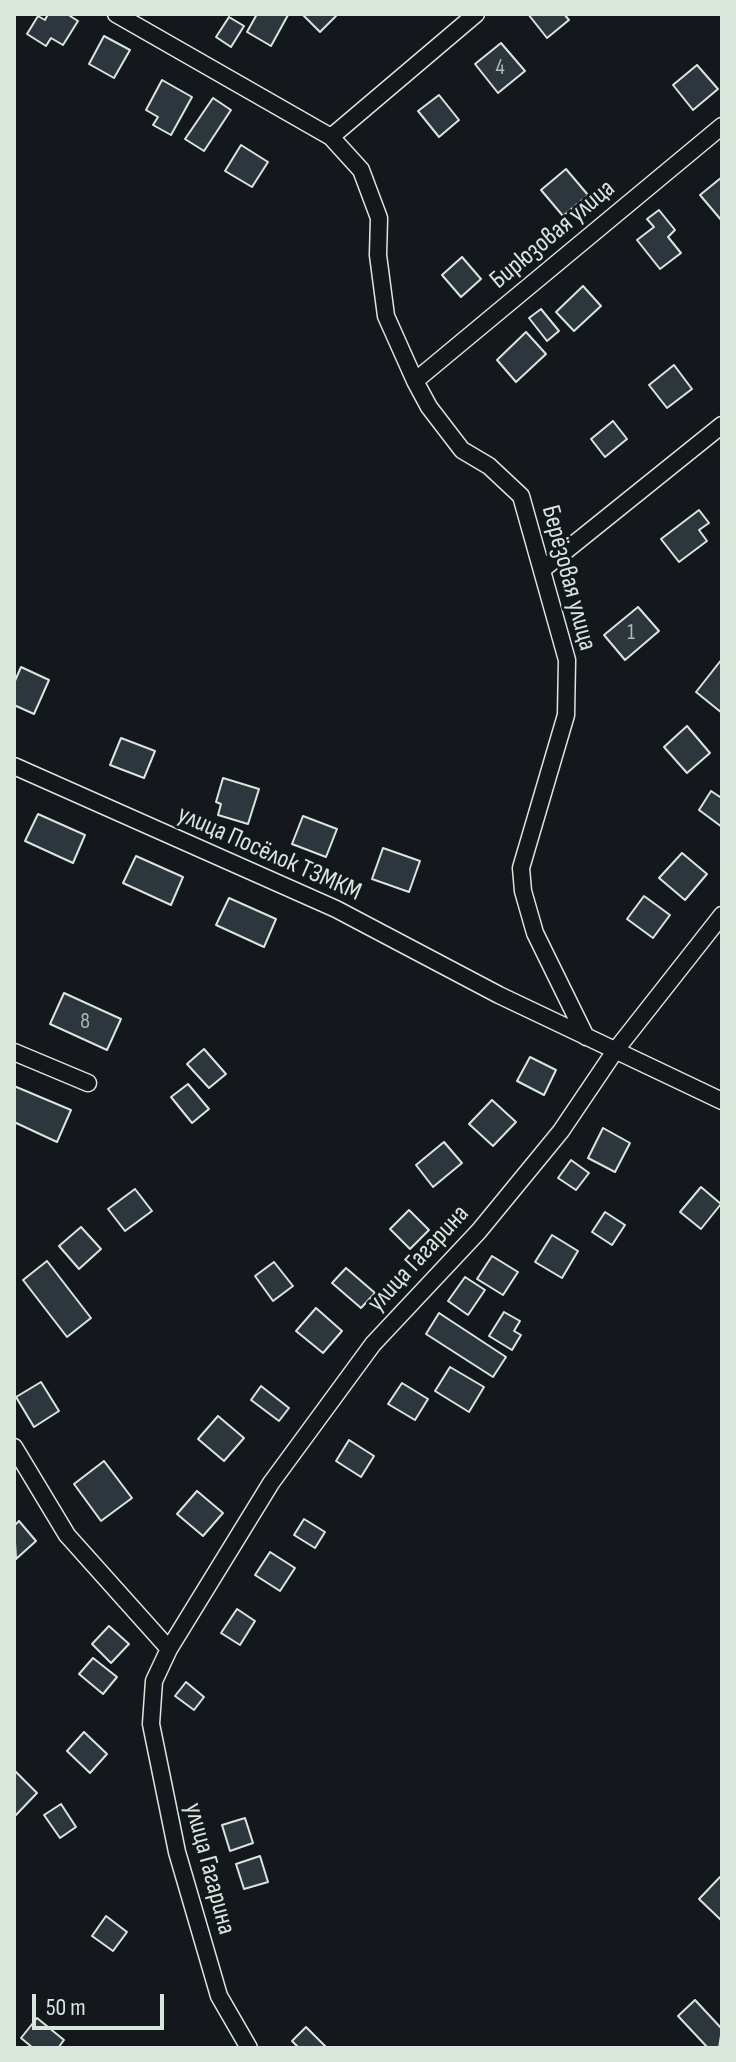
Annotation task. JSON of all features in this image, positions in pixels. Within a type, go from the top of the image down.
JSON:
[{"type":"street","name":"Берёзовая улица","points":[[116,14],[331,137],[361,170],[379,218],[378,255],[386,316],[415,381],[429,407],[462,450],[489,466],[521,496],[567,660],[566,715],[521,868],[523,891],[535,933],[586,1037]]},
{"type":"street","points":[[331,137],[476,14]]},
{"type":"street","name":"Бирюзовая улица","points":[[415,381],[722,126]]},
{"type":"street","points":[[543,569],[722,425]]},
{"type":"street","name":"улица Посёлок ТЗМКМ","points":[[14,766],[336,909],[499,995],[722,1101]]},
{"type":"street","name":"улица Гагарина","points":[[249,2048],[219,1996],[177,1852],[151,1724],[154,1681],[169,1649],[271,1483],[363,1356],[489,1220],[561,1131],[615,1051],[722,915]]},
{"type":"street","points":[[14,1052],[88,1083]]},
{"type":"street","points":[[14,1447],[67,1535],[169,1649]]},
{"type":"building","points":[[48,14],[67,14],[78,21],[63,45],[51,38],[46,46],[27,34],[38,16],[45,20]]},
{"type":"building","points":[[257,14],[288,15],[271,46],[247,32]]},
{"type":"building","points":[[302,14],[334,14],[336,16],[320,32]]},
{"type":"building","points":[[528,14],[564,14],[569,20],[547,38]]},
{"type":"building","points":[[229,17],[244,26],[231,47],[216,37]]},
{"type":"building","points":[[104,36],[130,50],[114,78],[89,64]]},
{"type":"building","points":[[501,43],[525,71],[498,93],[475,64]]},
{"type":"building","points":[[697,65],[718,89],[693,110],[673,85]]},
{"type":"building","points":[[162,80],[192,97],[171,135],[153,125],[158,117],[146,110]]},
{"type":"building","points":[[439,95],[459,120],[439,137],[418,111]]},
{"type":"building","points":[[213,98],[231,110],[204,151],[185,139]]},
{"type":"building","points":[[241,145],[268,162],[252,187],[225,171]]},
{"type":"building","points":[[566,169],[588,195],[563,216],[541,190]]},
{"type":"building","points":[[722,177],[722,221],[700,195]]},
{"type":"building","points":[[659,210],[675,230],[668,237],[681,253],[660,269],[637,240],[654,227],[647,219]]},
{"type":"building","points":[[462,257],[481,279],[461,297],[442,275]]},
{"type":"building","points":[[583,286],[601,306],[574,331],[556,312]]},
{"type":"building","points":[[541,309],[559,331],[547,341],[529,318]]},
{"type":"building","points":[[526,332],[546,354],[516,382],[497,360]]},
{"type":"building","points":[[674,365],[692,389],[667,408],[649,385]]},
{"type":"building","points":[[613,421],[627,439],[605,457],[591,439]]},
{"type":"building","points":[[699,510],[709,523],[699,530],[707,541],[679,562],[661,539]]},
{"type":"building","points":[[638,607],[659,631],[625,660],[604,635]]},
{"type":"building","points":[[722,659],[722,713],[696,692]]},
{"type":"building","points":[[21,667],[49,680],[34,714],[14,705],[14,683]]},
{"type":"building","points":[[687,726],[710,753],[687,773],[664,747]]},
{"type":"building","points":[[121,738],[155,751],[144,778],[110,765]]},
{"type":"building","points":[[223,778],[259,789],[248,824],[218,815],[221,804],[216,802]]},
{"type":"building","points":[[711,791],[720,797],[722,794],[722,827],[699,810]]},
{"type":"building","points":[[38,814],[85,835],[73,863],[25,841]]},
{"type":"building","points":[[303,816],[337,829],[326,857],[292,844]]},
{"type":"building","points":[[383,848],[420,861],[409,892],[372,879]]},
{"type":"building","points":[[682,853],[707,874],[685,900],[659,878]]},
{"type":"building","points":[[136,856],[183,877],[171,905],[123,883]]},
{"type":"building","points":[[644,896],[670,915],[653,938],[627,919]]},
{"type":"building","points":[[229,898],[276,919],[264,947],[216,925]]},
{"type":"building","points":[[64,993],[121,1019],[107,1050],[50,1024]]},
{"type":"building","points":[[204,1049],[226,1074],[209,1088],[187,1064]]},
{"type":"building","points":[[530,1057],[556,1070],[544,1095],[517,1081]]},
{"type":"building","points":[[188,1084],[209,1109],[192,1123],[171,1097]]},
{"type":"building","points":[[14,1086],[71,1110],[57,1142],[14,1122]]},
{"type":"building","points":[[492,1100],[516,1122],[493,1146],[469,1124]]},
{"type":"building","points":[[603,1128],[630,1143],[615,1172],[588,1158]]},
{"type":"building","points":[[444,1142],[462,1163],[433,1187],[416,1165]]},
{"type":"building","points":[[571,1160],[589,1173],[576,1190],[558,1178]]},
{"type":"building","points":[[701,1187],[721,1204],[701,1229],[680,1212]]},
{"type":"building","points":[[135,1189],[152,1211],[125,1231],[108,1209]]},
{"type":"building","points":[[409,1210],[429,1230],[410,1249],[390,1229]]},
{"type":"building","points":[[605,1212],[625,1225],[612,1245],[592,1232]]},
{"type":"building","points":[[81,1227],[101,1249],[79,1269],[59,1246]]},
{"type":"building","points":[[552,1235],[578,1251],[562,1278],[535,1262]]},
{"type":"building","points":[[492,1256],[518,1272],[503,1295],[477,1279]]},
{"type":"building","points":[[47,1261],[91,1318],[67,1337],[23,1280]]},
{"type":"building","points":[[274,1262],[293,1286],[273,1301],[255,1276]]},
{"type":"building","points":[[346,1268],[375,1293],[361,1308],[332,1283]]},
{"type":"building","points":[[465,1277],[485,1290],[468,1315],[448,1301]]},
{"type":"building","points":[[316,1308],[342,1331],[323,1353],[296,1331]]},
{"type":"building","points":[[504,1312],[520,1321],[514,1331],[521,1335],[512,1350],[489,1336]]},
{"type":"building","points":[[439,1313],[506,1357],[493,1377],[426,1334]]},
{"type":"building","points":[[450,1367],[484,1387],[469,1412],[435,1391]]},
{"type":"building","points":[[41,1382],[59,1411],[34,1427],[16,1397]]},
{"type":"building","points":[[402,1383],[428,1399],[415,1420],[388,1404]]},
{"type":"building","points":[[261,1386],[289,1408],[279,1421],[251,1400]]},
{"type":"building","points":[[218,1416],[244,1438],[224,1461],[198,1439]]},
{"type":"building","points":[[349,1440],[374,1456],[361,1477],[336,1461]]},
{"type":"building","points":[[104,1461],[132,1498],[101,1521],[74,1484]]},
{"type":"building","points":[[197,1491],[223,1513],[203,1536],[177,1514]]},
{"type":"building","points":[[304,1519],[325,1532],[315,1548],[294,1535]]},
{"type":"building","points":[[19,1521],[36,1541],[16,1559],[14,1526]]},
{"type":"building","points":[[270,1552],[295,1568],[280,1591],[255,1575]]},
{"type":"building","points":[[237,1609],[255,1621],[240,1645],[221,1633]]},
{"type":"building","points":[[109,1626],[129,1644],[111,1663],[92,1644]]},
{"type":"building","points":[[93,1658],[117,1677],[103,1694],[79,1674]]},
{"type":"building","points":[[186,1682],[204,1697],[194,1710],[175,1696]]},
{"type":"building","points":[[84,1732],[107,1754],[90,1773],[67,1751]]},
{"type":"building","points":[[14,1770],[37,1793],[14,1817]]},
{"type":"building","points":[[61,1804],[76,1827],[60,1838],[44,1815]]},
{"type":"building","points":[[245,1818],[253,1843],[230,1851],[222,1825]]},
{"type":"building","points":[[260,1856],[268,1882],[244,1889],[236,1864]]},
{"type":"building","points":[[722,1878],[722,1921],[699,1899]]},
{"type":"building","points":[[106,1916],[127,1932],[113,1951],[92,1936]]},
{"type":"building","points":[[695,2000],[722,2029],[719,2048],[708,2048],[678,2016]]},
{"type":"building","points":[[37,2018],[64,2040],[58,2048],[33,2048],[21,2038]]},
{"type":"building","points":[[306,2027],[327,2048],[299,2048],[292,2041]]}]
